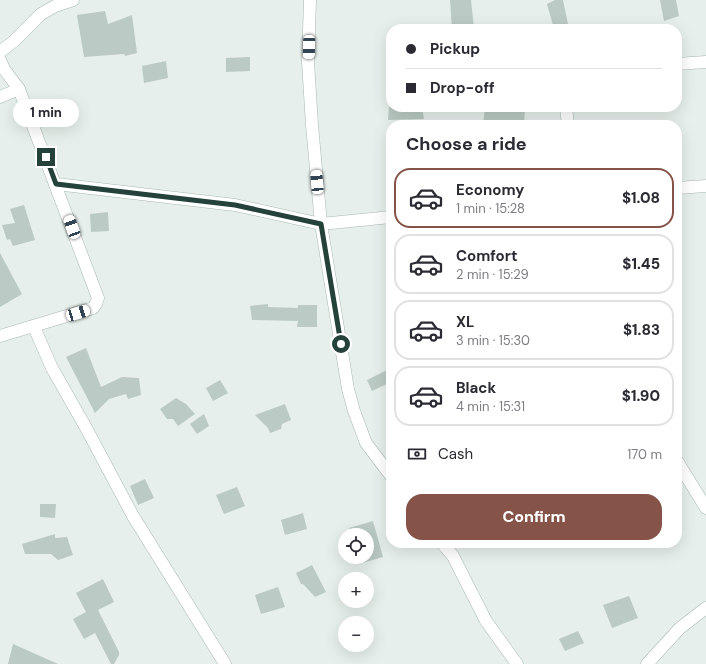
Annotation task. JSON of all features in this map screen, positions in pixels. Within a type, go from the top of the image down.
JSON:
[{"type":"street","points":[[0,52],[40,14],[55,6],[73,0]]},
{"type":"street","points":[[310,0],[308,62],[321,224],[348,389],[354,411],[366,443],[386,469]]},
{"type":"street","points":[[0,60],[4,69],[20,89],[98,298],[93,308],[0,336]]},
{"type":"street","points":[[682,64],[706,62]]},
{"type":"street","points":[[0,97],[20,89]]},
{"type":"street","points":[[56,184],[235,205],[321,224],[386,218]]},
{"type":"street","points":[[682,188],[706,186]]},
{"type":"street","points":[[34,327],[52,368],[133,516],[225,664]]},
{"type":"street","points":[[682,469],[706,508]]},
{"type":"street","points":[[446,548],[453,556],[486,621],[517,664]]},
{"type":"street","points":[[647,664],[680,628],[706,608]]},
{"type":"building","points":[[450,0],[471,0],[473,24],[452,24]]},
{"type":"building","points":[[555,0],[563,0],[568,24],[553,24],[547,4]]},
{"type":"building","points":[[660,0],[676,0],[679,16],[664,21]]},
{"type":"building","points":[[105,11],[108,24],[132,15],[137,53],[125,56],[124,54],[84,57],[77,15]]},
{"type":"building","points":[[250,57],[250,71],[226,72],[226,58]]},
{"type":"building","points":[[166,61],[168,78],[144,83],[142,66]]},
{"type":"building","points":[[389,112],[423,112],[424,119],[388,120]]},
{"type":"building","points":[[484,112],[525,112],[524,120],[484,120]]},
{"type":"building","points":[[24,205],[35,240],[13,246],[10,239],[7,240],[2,225],[15,223],[10,209]]},
{"type":"building","points":[[108,212],[109,231],[91,232],[90,214]]},
{"type":"building","points":[[0,253],[22,294],[0,307]]},
{"type":"building","points":[[268,304],[268,307],[298,308],[298,305],[317,305],[317,327],[297,327],[298,321],[252,320],[250,306]]},
{"type":"building","points":[[86,348],[101,387],[122,377],[139,378],[141,395],[128,399],[126,394],[109,399],[95,413],[66,357]]},
{"type":"building","points":[[386,370],[386,384],[372,391],[367,380]]},
{"type":"building","points":[[220,380],[228,393],[213,401],[206,388]]},
{"type":"building","points":[[176,398],[186,404],[195,414],[178,426],[173,419],[167,419],[160,409]]},
{"type":"building","points":[[285,404],[291,420],[282,424],[281,429],[270,433],[268,428],[255,415]]},
{"type":"building","points":[[204,414],[209,426],[197,434],[190,424]]},
{"type":"building","points":[[145,479],[154,498],[138,505],[130,486]]},
{"type":"building","points":[[237,487],[245,506],[224,514],[216,495]]},
{"type":"building","points":[[40,504],[56,504],[55,518],[40,517]]},
{"type":"building","points":[[303,513],[307,529],[285,535],[281,520]]},
{"type":"building","points":[[373,521],[383,557],[374,560],[374,528],[349,528]]},
{"type":"building","points":[[55,534],[55,538],[67,537],[73,555],[58,560],[51,554],[25,554],[22,544]]},
{"type":"building","points":[[312,565],[326,592],[315,597],[303,584],[301,584],[296,573]]},
{"type":"building","points":[[103,579],[114,602],[98,610],[119,652],[114,664],[111,664],[95,633],[84,639],[73,619],[86,612],[76,593]]},
{"type":"building","points":[[278,587],[285,607],[261,614],[255,595]]},
{"type":"building","points":[[629,596],[638,618],[612,628],[603,605]]},
{"type":"building","points":[[578,631],[584,643],[565,651],[559,639]]},
{"type":"building","points":[[13,644],[58,664],[8,664]]},
{"type":"route","points":[[46,157],[56,184],[235,205],[321,224],[341,344]]}]
